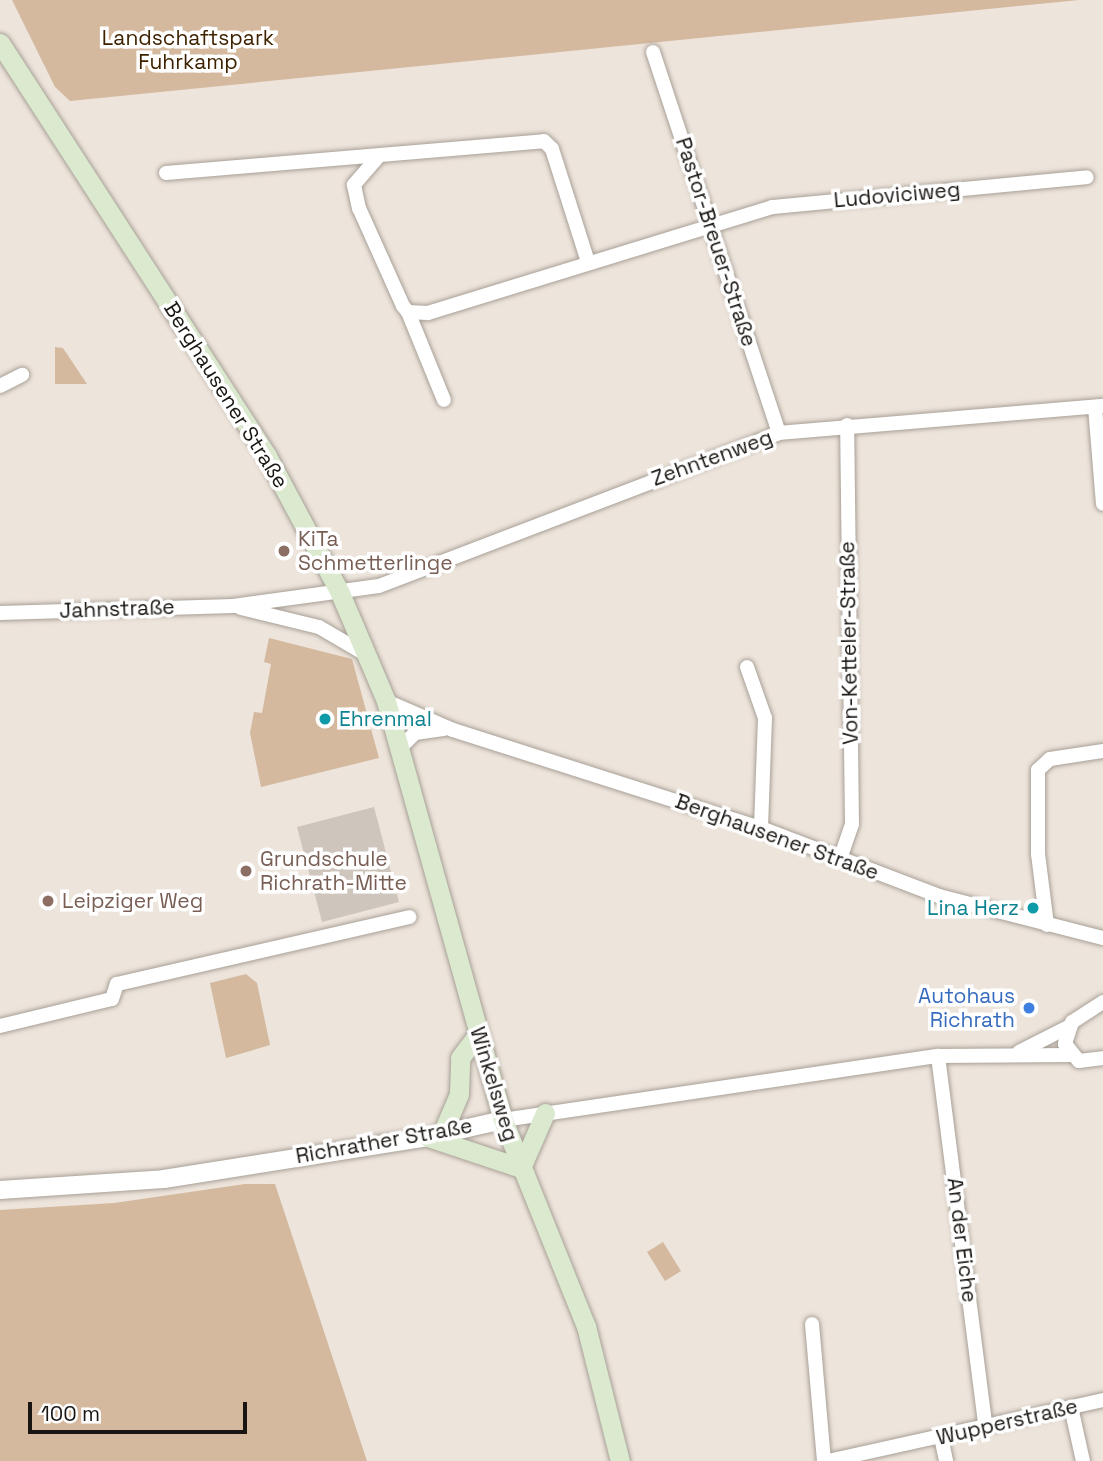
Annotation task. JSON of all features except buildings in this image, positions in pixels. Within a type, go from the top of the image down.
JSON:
[{"type":"main road","name":"Berghausener Straße","points":[[1,45],[259,444],[340,593],[386,701]]},
{"type":"main road","name":"Winkelsweg","points":[[386,701],[503,1120],[593,1346],[620,1461]]},
{"type":"main road","points":[[478,1034],[460,1058],[459,1094],[435,1136],[521,1168],[545,1113]]},
{"type":"street","name":"Pastor-Breuer-Straße","points":[[653,52],[779,433]]},
{"type":"street","points":[[166,173],[347,154],[377,157],[544,141],[552,149],[588,262]]},
{"type":"street","points":[[377,157],[354,185],[359,208],[408,312],[444,400]]},
{"type":"street","name":"Ludoviciweg","points":[[408,312],[428,313],[710,223],[772,207],[1087,177]]},
{"type":"street","points":[[0,386],[22,375]]},
{"type":"street","name":"Zehntenweg","points":[[340,593],[379,586],[779,433],[847,425],[1099,407]]},
{"type":"street","points":[[1099,407],[1103,504]]},
{"type":"street","name":"Von-Ketteler-Straße","points":[[840,859],[852,824],[847,425]]},
{"type":"street","name":"Jahnstraße","points":[[0,613],[233,606],[340,593]]},
{"type":"street","name":"Jahnstraße","points":[[233,606],[319,627],[366,656]]},
{"type":"street","points":[[747,667],[765,718],[761,828]]},
{"type":"street","name":"Berghausener Straße","points":[[386,701],[453,730],[761,828],[939,896],[1103,938]]},
{"type":"street","name":"Berghausener Straße","points":[[399,749],[424,729],[453,730]]},
{"type":"street","points":[[1047,925],[1038,854],[1038,770],[1051,759],[1103,751]]},
{"type":"street","points":[[0,1026],[112,999],[117,984],[409,917]]},
{"type":"street","points":[[1083,1016],[1103,1002]]},
{"type":"street","points":[[1083,1016],[1103,1021]]},
{"type":"street","name":"Richrather Straße","points":[[1018,1052],[1070,1026],[1083,1016]]},
{"type":"street","points":[[1070,1026],[1065,1044],[1070,1055]]},
{"type":"street","name":"Richrather Straße","points":[[0,1189],[108,1186],[435,1136],[545,1113],[938,1056],[1018,1052],[1070,1055],[1089,1063],[1102,1060]]},
{"type":"street","name":"An der Eiche","points":[[938,1056],[985,1423]]},
{"type":"street","points":[[811,1324],[826,1461]]},
{"type":"street","name":"Wupperstraße","points":[[826,1461],[941,1437],[985,1423],[1103,1399]]},
{"type":"street","points":[[1071,1406],[1083,1461]]},
{"type":"street","points":[[941,1437],[946,1461]]},
{"type":"green space","name":"Landschaftspark Fuhrkamp","points":[[12,0],[1079,0],[70,101],[55,87]]},
{"type":"green space","points":[[55,347],[63,348],[87,384],[55,384]]},
{"type":"green space","points":[[269,638],[352,659],[379,758],[261,787],[250,733],[254,712],[262,713],[271,664],[264,662]]},
{"type":"green space","points":[[246,974],[257,983],[270,1045],[226,1058],[210,983]]},
{"type":"green space","points":[[245,1184],[275,1184],[367,1461],[0,1461],[0,1210],[114,1203]]},
{"type":"green space","points":[[663,1242],[681,1271],[665,1281],[647,1252]]},
{"type":"place","name":"KiTa Schmetterlinge","points":[[284,551]]},
{"type":"place","name":"Ehrenmal","points":[[325,719]]},
{"type":"place","name":"Grundschule Richrath-Mitte","points":[[246,871]]},
{"type":"place","name":"Leipziger Weg","points":[[48,901]]},
{"type":"place","name":"Lina Herz","points":[[1033,908]]},
{"type":"place","name":"Autohaus Richrath","points":[[1029,1008]]}]
